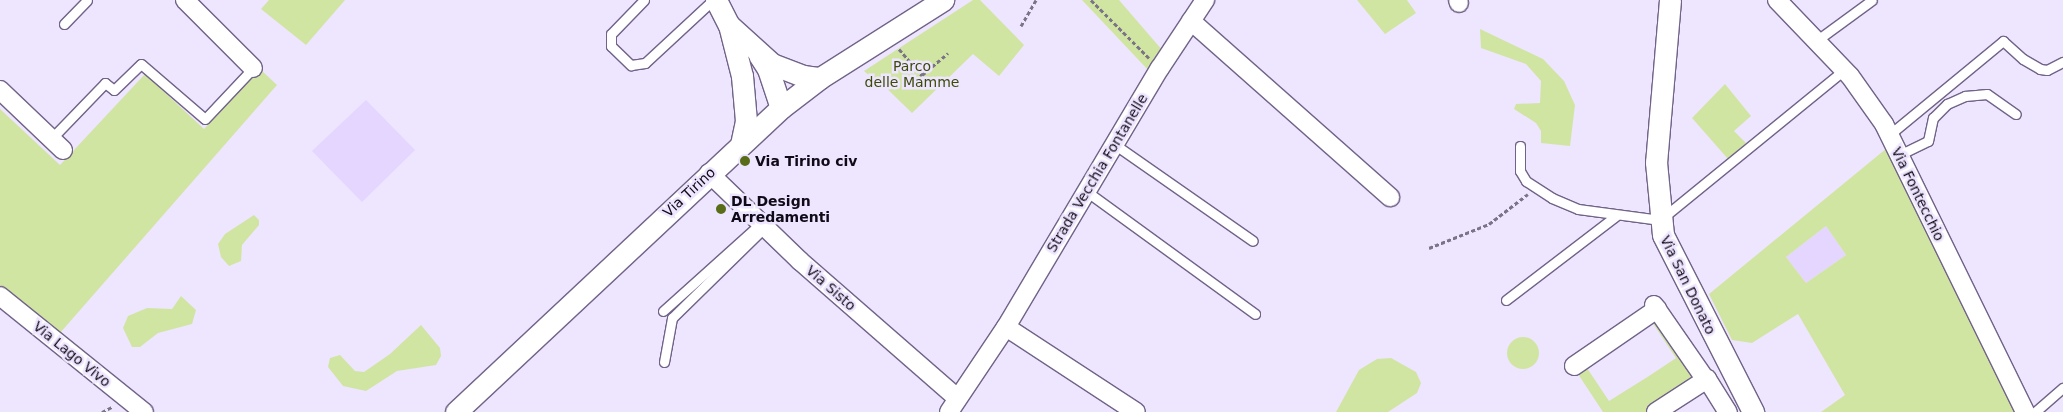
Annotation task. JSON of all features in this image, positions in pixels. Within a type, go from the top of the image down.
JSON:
[{"type":"street","points":[[185,0],[253,68]]},
{"type":"street","points":[[714,0],[729,25],[759,54],[787,72],[820,78]]},
{"type":"street","name":"Via Tirino","points":[[456,412],[709,173],[781,108],[820,78],[943,0]]},
{"type":"street","name":"Strada Vecchia Fontanelle","points":[[953,405],[1006,327],[1160,68],[1205,0]]},
{"type":"street","name":"Via San Donato","points":[[1670,0],[1656,162],[1660,220],[1669,252],[1753,412]]},
{"type":"street","name":"Via Fontecchio","points":[[1777,0],[1844,70],[1889,135],[2026,412]]},
{"type":"street","points":[[1191,21],[1390,197]]},
{"type":"street","points":[[729,25],[742,76],[746,122],[741,144]]},
{"type":"street","points":[[759,54],[768,69],[781,108]]},
{"type":"street","points":[[742,76],[755,92],[781,108]]},
{"type":"street","points":[[0,90],[57,144]]},
{"type":"street","name":"Via Sisto","points":[[709,173],[953,405]]},
{"type":"street","name":"Via Lago Vivo","points":[[0,296],[144,412]]},
{"type":"street","points":[[1574,366],[1656,307],[1728,412]]},
{"type":"street","points":[[1006,327],[1136,412]]},
{"type":"street","points":[[1656,412],[1706,380]]},
{"type":"lane","points":[[64,24],[87,0]]},
{"type":"lane","points":[[644,0],[611,34],[611,46],[631,65],[645,63],[714,0]]},
{"type":"lane","points":[[1816,40],[1872,0]]},
{"type":"lane","points":[[1889,135],[2003,41],[2023,60],[2040,69],[2047,70],[2063,62]]},
{"type":"lane","points":[[57,144],[105,83],[114,90],[141,64],[204,119],[253,68]]},
{"type":"lane","points":[[1520,146],[1520,172],[1526,181],[1537,188],[1578,209],[1616,216],[1660,220],[1844,70]]},
{"type":"lane","points":[[1899,156],[1928,141],[1933,118],[1947,104],[1965,96],[1987,94],[2016,114]]},
{"type":"lane","points":[[1114,144],[1253,241]]},
{"type":"lane","points":[[1086,191],[1255,314]]},
{"type":"lane","points":[[1506,300],[1616,216]]},
{"type":"lane","points":[[663,311],[763,225]]},
{"type":"lane","points":[[664,362],[672,318],[763,225]]},
{"type":"lane","points":[[2035,412],[2063,388]]},
{"type":"path","points":[[1021,26],[1036,0]]},
{"type":"path","points":[[1091,0],[1160,68]]},
{"type":"path","points":[[898,48],[922,75],[948,53]]},
{"type":"path","points":[[1429,248],[1488,224],[1537,188]]},
{"type":"shaded area","points":[[366,100],[415,150],[362,202],[312,151]]},
{"type":"shaded area","points":[[1826,226],[1846,255],[1806,283],[1786,257]]},
{"type":"green space","points":[[269,0],[345,0],[306,45],[261,9]]},
{"type":"green space","name":"Parco delle Mamme","points":[[973,0],[980,0],[1024,45],[999,76],[973,54],[912,113],[876,78],[874,80],[864,71]]},
{"type":"green space","points":[[1082,0],[1119,0],[1163,51],[1150,72]]},
{"type":"green space","points":[[1357,0],[1407,0],[1416,13],[1385,34]]},
{"type":"green space","points":[[1480,29],[1543,59],[1564,81],[1575,105],[1570,146],[1541,143],[1541,131],[1536,123],[1514,109],[1516,104],[1540,103],[1541,81],[1526,64],[1481,48]]},
{"type":"green space","points":[[260,69],[277,85],[60,333],[0,285],[0,109],[60,165],[145,74],[204,129]]},
{"type":"green space","points":[[1725,84],[1751,116],[1734,131],[1746,143],[1728,159],[1692,118]]},
{"type":"green space","points":[[1887,148],[2017,412],[1821,412],[1845,395],[1798,314],[1752,343],[1732,340],[1709,294]],"holes":[[[1826,226],[1846,255],[1806,283],[1786,257]]]},
{"type":"green space","points":[[254,215],[259,220],[259,225],[242,245],[241,261],[229,266],[221,257],[218,244],[225,234]]},
{"type":"green space","points":[[181,296],[196,310],[192,324],[158,333],[140,347],[132,347],[123,328],[128,316],[147,308],[172,309]]},
{"type":"green space","points":[[1658,318],[1697,377],[1646,412],[1603,412],[1576,371],[1585,365],[1609,401],[1649,376],[1676,358],[1652,322]]},
{"type":"green space","points":[[421,325],[440,348],[441,356],[436,365],[397,371],[366,391],[343,386],[328,367],[330,358],[340,355],[355,371],[364,372],[390,354]]},
{"type":"green space","points":[[1523,337],[1535,341],[1539,353],[1535,365],[1523,369],[1511,365],[1507,353],[1511,341]]},
{"type":"green space","points":[[1391,358],[1416,372],[1421,383],[1417,393],[1388,412],[1336,412],[1359,370],[1377,359]]},
{"type":"place","name":"Via Tirino civ","points":[[745,161]]},
{"type":"place","name":"DL Design Arredamenti","points":[[721,209]]}]
